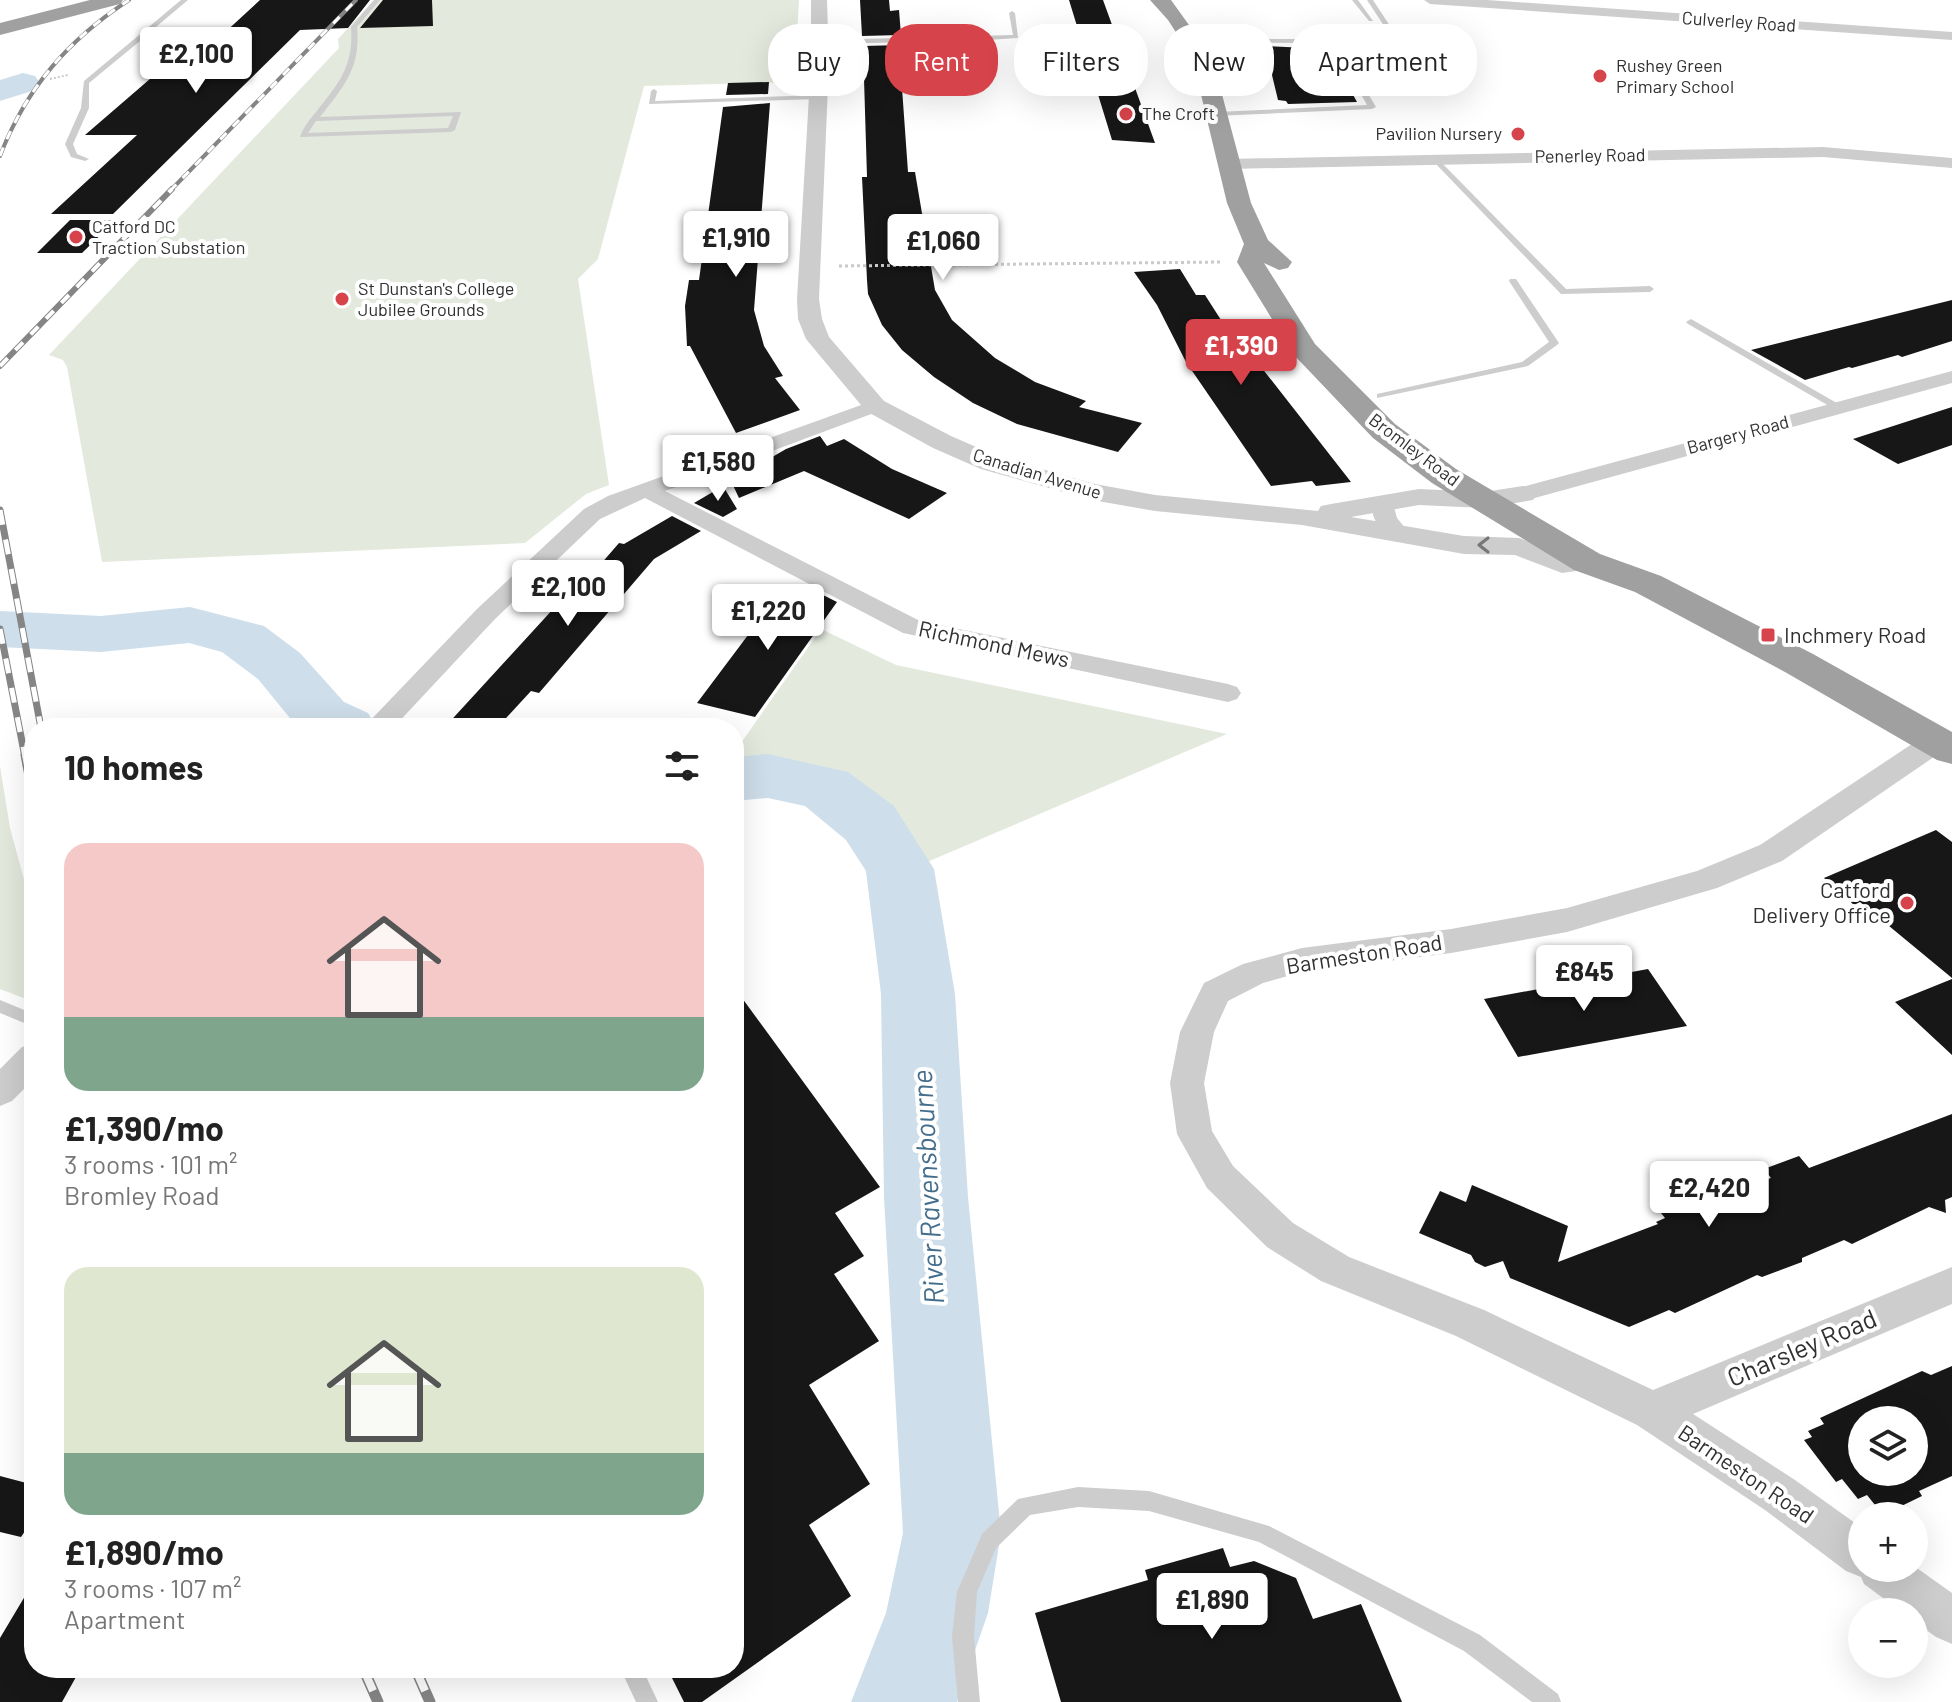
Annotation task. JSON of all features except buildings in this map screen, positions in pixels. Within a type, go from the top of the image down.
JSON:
[{"type":"highway","points":[[0,29],[113,0]]},
{"type":"highway","name":"Bromley Road","points":[[1160,0],[1179,24]]},
{"type":"highway","name":"Bromley Road","points":[[1212,96],[1254,253],[1278,311],[1313,359],[1384,431],[1431,486],[1484,500],[1587,562],[1648,584],[1944,745]]},
{"type":"highway","name":"Bromley Road","points":[[1254,253],[1278,262],[1326,338],[1380,396],[1465,457],[1628,557],[1648,584]]},
{"type":"street","name":"Canadian Avenue","points":[[819,0],[820,24]]},
{"type":"street","name":"Culverley Road","points":[[1430,0],[1952,36]]},
{"type":"street","name":"Canadian Avenue","points":[[819,97],[808,299],[810,319],[818,339],[875,406],[942,442],[990,463],[1092,492],[1228,512],[1302,517],[1464,545],[1519,547],[1562,564],[1587,562]]},
{"type":"street","name":"Penerley Road","points":[[1228,164],[1823,152],[1952,163]]},
{"type":"street","name":"Bargery Road","points":[[1523,494],[1952,377]]},
{"type":"street","points":[[387,718],[486,614],[592,514],[646,490],[875,406]]},
{"type":"street","name":"Canadian Avenue","points":[[1302,517],[1384,505],[1431,486]]},
{"type":"street","name":"Richmond Mews","points":[[646,490],[912,627],[1228,693]]},
{"type":"street","points":[[1484,500],[1523,494]]},
{"type":"street","points":[[1384,505],[1385,519],[1398,534]]},
{"type":"street","name":"Barmeston Road","points":[[1848,1545],[1780,1495],[1652,1411],[1470,1323],[1335,1269],[1280,1235],[1220,1177],[1195,1134],[1187,1083],[1197,1032],[1216,992],[1254,973],[1302,960],[1451,941],[1567,920],[1706,880],[1771,853],[1944,745]]},
{"type":"street","points":[[0,1091],[24,1067]]},
{"type":"street","name":"Charsley Road","points":[[1652,1411],[1952,1285]]},
{"type":"street","points":[[1899,1582],[1952,1621]]},
{"type":"lane","points":[[85,159],[74,155],[69,144],[85,108],[86,82],[185,0]]},
{"type":"lane","points":[[313,119],[458,114],[451,130],[303,135],[313,119],[346,78],[358,47],[354,27],[377,0]]},
{"type":"lane","points":[[1355,0],[1371,20]]},
{"type":"lane","points":[[1370,0],[1386,24]]},
{"type":"lane","points":[[998,38],[1016,37],[1012,13]]},
{"type":"lane","points":[[138,39],[218,39]]},
{"type":"lane","points":[[1216,114],[1372,107],[1336,44],[1274,41]]},
{"type":"lane","points":[[654,91],[651,103],[819,97]]},
{"type":"lane","points":[[1437,160],[1564,292],[1650,289]]},
{"type":"lane","points":[[1380,396],[1525,364],[1554,343],[1513,281]]},
{"type":"lane","points":[[1691,322],[1839,408]]},
{"type":"lane","points":[[0,1006],[24,1017]]},
{"type":"lane","points":[[969,1702],[963,1636],[967,1592],[989,1541],[1025,1506],[1078,1497],[1149,1501],[1262,1533],[1472,1643],[1550,1702]]},
{"type":"lane","points":[[636,1678],[647,1702]]},
{"type":"path","points":[[831,266],[1254,253]]},
{"type":"shaded area","name":"St Dunstan's College Jubilee Grounds","points":[[374,0],[799,0],[798,24],[768,24],[768,83],[644,86],[598,259],[578,279],[609,485],[586,494],[525,543],[102,562],[67,367],[63,360],[49,355],[339,48],[338,39]]},
{"type":"shaded area","points":[[821,629],[896,665],[1227,734],[913,868],[889,822],[877,809],[828,781],[771,769],[744,768],[744,739]]},
{"type":"shaded area","points":[[0,766],[10,828],[24,879],[24,998],[0,989]]},
{"type":"waterway","name":"River Ravensbourne","points":[[0,91],[23,83]]},
{"type":"waterway","name":"River Ravensbourne","points":[[0,629],[101,634],[190,625],[243,639],[279,666],[326,718]]},
{"type":"waterway","name":"River Ravensbourne","points":[[744,778],[768,776],[825,788],[870,823],[900,869],[918,994],[926,1197],[952,1533],[937,1613],[904,1702]]},
{"type":"railway","points":[[0,156],[23,108],[52,67],[87,31],[129,0]]},
{"type":"railway","points":[[170,191],[356,0]]},
{"type":"railway","points":[[0,366],[172,189]]},
{"type":"railway","points":[[0,510],[39,718]]},
{"type":"railway","points":[[0,629],[24,752]]},
{"type":"railway","points":[[367,1678],[378,1702]]},
{"type":"railway","points":[[419,1678],[430,1702]]},
{"type":"place","name":"Rushey Green Primary School","points":[[1600,76]]},
{"type":"place","name":"The Croft","points":[[1126,114]]},
{"type":"place","name":"Pavilion Nursery","points":[[1518,134]]},
{"type":"place","name":"Catford DC Traction Substation","points":[[76,237]]},
{"type":"place","name":"St Dunstan's College Jubilee Grounds","points":[[342,299]]},
{"type":"place","name":"Inchmery Road","points":[[1768,635]]},
{"type":"place","name":"Catford Delivery Office","points":[[1907,903]]}]
